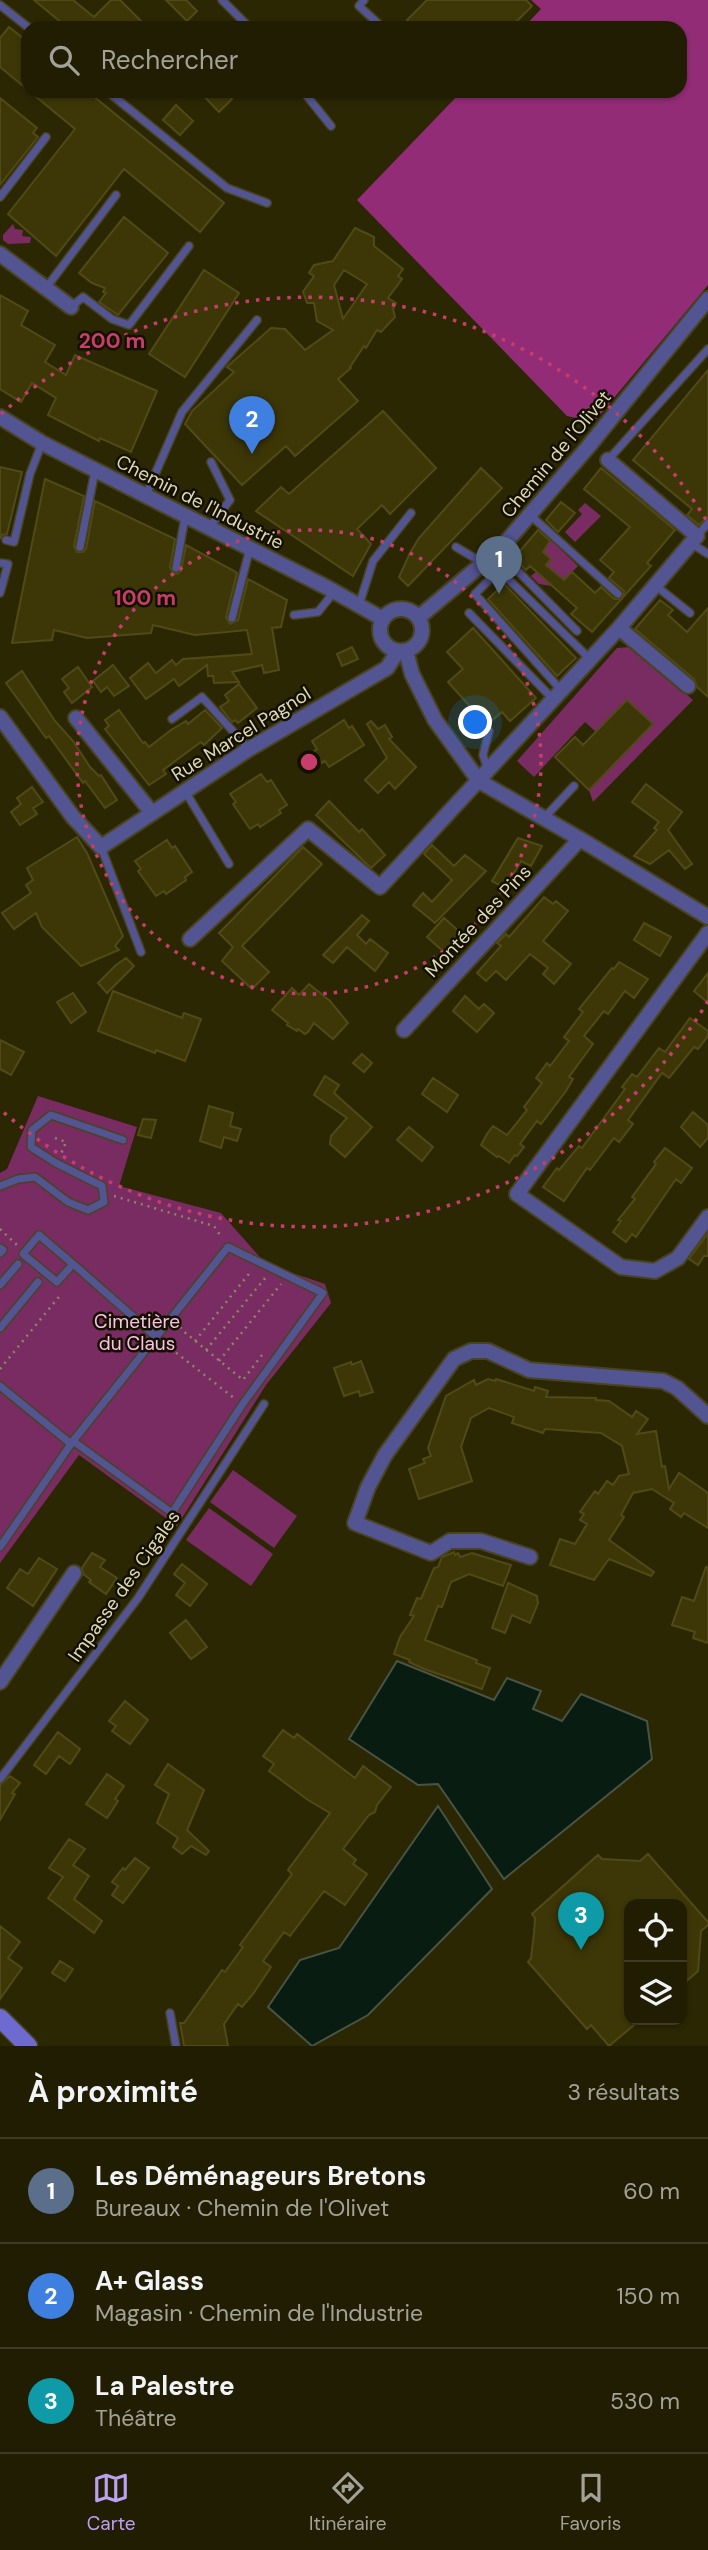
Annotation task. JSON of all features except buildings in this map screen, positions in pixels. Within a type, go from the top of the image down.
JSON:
[{"type":"main road","points":[[0,2018],[28,2046]]},
{"type":"street","points":[[0,254],[71,307]]},
{"type":"street","name":"Chemin de l'Olivet","points":[[418,618],[498,551],[588,447],[708,299]]},
{"type":"street","name":"Chemin de l'Industrie","points":[[0,417],[42,443],[334,591],[383,619]]},
{"type":"street","points":[[190,939],[308,829],[380,887],[619,628],[694,540],[608,460]]},
{"type":"street","points":[[400,609],[413,613],[418,618],[421,638],[412,648],[402,651],[386,645],[381,639],[379,633],[387,614],[400,609]]},
{"type":"street","points":[[619,628],[688,686]]},
{"type":"street","points":[[402,651],[435,720],[484,776],[544,818],[708,917]]},
{"type":"street","name":"Rue Marcel Pagnol","points":[[101,847],[249,749],[387,668],[402,651]]},
{"type":"street","points":[[0,717],[73,817],[101,847]]},
{"type":"street","points":[[76,718],[152,813]]},
{"type":"street","name":"Montée des Pins","points":[[404,1030],[580,839]]},
{"type":"street","points":[[708,933],[517,1194],[621,1267],[655,1271],[678,1258],[708,1217]]},
{"type":"street","points":[[530,1557],[481,1541],[450,1541],[431,1553],[355,1523],[368,1487],[386,1455],[454,1359],[471,1351],[488,1351],[529,1370],[663,1381],[677,1388],[708,1416]]},
{"type":"street","points":[[0,1682],[75,1573]]},
{"type":"lane","points":[[222,0],[243,21]]},
{"type":"lane","points":[[364,0],[359,6],[375,21]]},
{"type":"lane","points":[[0,5],[21,22]]},
{"type":"lane","points":[[116,98],[227,188],[267,203]]},
{"type":"lane","points":[[309,98],[331,126]]},
{"type":"lane","points":[[0,197],[46,136]]},
{"type":"lane","points":[[46,288],[116,195]]},
{"type":"lane","points":[[71,307],[83,297],[112,319],[129,326],[189,246]]},
{"type":"lane","points":[[146,496],[182,412],[257,320]]},
{"type":"lane","points":[[608,460],[708,349]]},
{"type":"lane","points":[[6,540],[14,542],[30,474],[42,443]]},
{"type":"lane","points":[[209,528],[230,500],[211,462]]},
{"type":"lane","points":[[80,547],[95,470]]},
{"type":"lane","points":[[359,606],[373,561],[411,513]]},
{"type":"lane","points":[[530,514],[618,594]]},
{"type":"lane","points":[[176,568],[185,516]]},
{"type":"lane","points":[[708,523],[694,540],[708,554]]},
{"type":"lane","points":[[456,547],[483,563]]},
{"type":"lane","points":[[232,618],[250,548]]},
{"type":"lane","points":[[498,551],[577,631]]},
{"type":"lane","points":[[0,563],[8,564],[0,593]]},
{"type":"lane","points":[[557,695],[475,594],[499,570],[590,659]]},
{"type":"lane","points":[[655,585],[690,613]]},
{"type":"lane","points":[[294,615],[318,612],[334,591]]},
{"type":"lane","points":[[469,613],[557,695]]},
{"type":"lane","points":[[172,719],[202,697],[249,749]]},
{"type":"lane","points":[[484,776],[483,755],[489,731]]},
{"type":"lane","points":[[544,818],[575,786]]},
{"type":"lane","points":[[185,791],[229,864]]},
{"type":"lane","points":[[101,847],[141,952]]},
{"type":"lane","points":[[0,1186],[36,1177],[68,1202],[88,1210],[104,1202],[102,1186],[31,1147],[32,1130],[51,1115],[123,1140]]},
{"type":"lane","points":[[73,1264],[57,1282],[23,1254],[39,1235],[73,1264],[155,1336]]},
{"type":"lane","points":[[0,1386],[72,1443],[172,1513],[242,1405],[323,1293],[228,1247],[72,1443],[0,1547]]},
{"type":"lane","points":[[0,1248],[3,1250],[0,1253]]},
{"type":"lane","points":[[0,1285],[18,1264]]},
{"type":"lane","points":[[0,1328],[38,1282]]},
{"type":"lane","name":"Impasse des Cigales","points":[[0,1779],[138,1598],[264,1404]]},
{"type":"lane","points":[[170,2013],[176,2046]]},
{"type":"path","points":[[55,1138],[66,1142],[56,1163]]},
{"type":"path","points":[[104,1202],[114,1196],[214,1226],[228,1247]]},
{"type":"path","points":[[0,1229],[25,1252]]},
{"type":"path","points":[[195,1341],[259,1262]]},
{"type":"path","points":[[206,1350],[272,1268]]},
{"type":"path","points":[[219,1361],[288,1276]]},
{"type":"path","points":[[0,1369],[60,1295]]},
{"type":"path","points":[[178,1322],[181,1331],[243,1380],[267,1349]]},
{"type":"path","points":[[155,1336],[242,1405]]},
{"type":"green space","points":[[13,224],[15,229],[23,230],[22,236],[31,237],[30,243],[8,244],[3,240],[3,235]]},
{"type":"green space","points":[[585,503],[601,516],[575,542],[565,532],[582,514],[578,510]]},
{"type":"green space","points":[[550,539],[578,566],[564,580],[560,577],[552,586],[539,584],[531,576],[551,560],[543,552],[548,545],[545,543]]},
{"type":"green space","points":[[631,647],[693,700],[593,802],[589,790],[653,724],[627,700],[596,732],[585,722],[534,777],[517,761],[617,648]]},
{"type":"green space","name":"Cimetière du Claus","points":[[38,1096],[137,1127],[119,1186],[221,1213],[266,1264],[325,1284],[331,1303],[266,1385],[177,1526],[79,1455],[0,1563],[0,1173],[7,1169]]},
{"type":"green space","points":[[233,1470],[297,1516],[274,1548],[210,1502]]},
{"type":"green space","points":[[209,1508],[273,1554],[251,1586],[186,1540]]},
{"type":"shaded area","points":[[531,0],[708,0],[708,285],[594,422],[567,416],[357,200],[455,98],[687,98],[687,21],[530,21],[541,9]]},
{"type":"shaded area","points":[[397,1661],[494,1700],[507,1678],[541,1691],[533,1709],[562,1721],[581,1694],[647,1721],[652,1759],[504,1879],[438,1784],[418,1785],[349,1739]]},
{"type":"shaded area","points":[[438,1806],[492,1889],[368,2015],[312,2046],[268,2007],[300,1960],[339,1948]]},
{"type":"place","name":"A+ Glass","points":[[252,454]]},
{"type":"place","name":"Les Déménageurs Bretons","points":[[499,594]]},
{"type":"place","name":"La Palestre","points":[[581,1950]]}]
